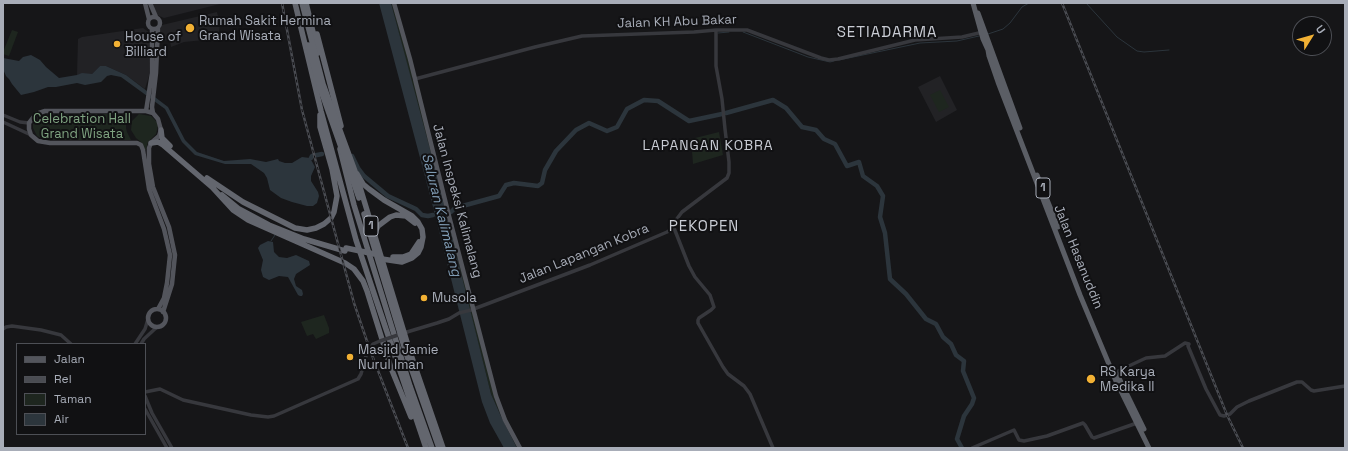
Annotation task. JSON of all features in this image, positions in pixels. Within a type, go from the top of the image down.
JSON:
[{"type":"highway","name":"1","points":[[295,3],[321,112],[356,240],[426,448]]},
{"type":"highway","name":"1","points":[[299,3],[315,72],[352,176],[406,353],[439,448]]},
{"type":"highway","name":"1","points":[[302,3],[323,84],[356,174],[410,352],[443,448]]},
{"type":"highway","name":"1","points":[[307,3],[343,165],[410,386],[432,448]]},
{"type":"highway","points":[[151,143],[158,142],[164,145],[239,209],[269,225],[304,239],[382,258],[402,262],[415,256],[422,247],[423,237],[422,229],[418,222],[412,216],[384,200],[369,189],[363,184],[357,174],[346,147],[307,3]]},
{"type":"highway","name":"Jalan Hasanuddin","points":[[974,3],[1002,92],[1068,264],[1114,372],[1152,448]]},
{"type":"highway","points":[[206,178],[243,202],[294,228],[307,230],[324,224],[331,218],[334,212],[337,196],[332,170],[320,127],[321,112]]},
{"type":"highway","points":[[161,130],[164,141],[206,178],[241,204],[274,224],[346,249]]},
{"type":"highway","points":[[211,186],[233,210],[248,220],[345,263],[354,269],[363,281],[391,368],[420,433]]},
{"type":"highway","points":[[382,258],[403,257],[411,254],[418,246],[420,234],[416,224],[410,218],[396,215],[385,219],[378,226],[372,240],[382,282],[411,380],[410,386]]},
{"type":"highway","name":"Jalan Hasanuddin","points":[[1139,423],[1149,448]]},
{"type":"main road","points":[[145,3],[149,19],[148,25],[155,29]]},
{"type":"main road","points":[[150,3],[156,17],[160,22],[160,25],[155,29]]},
{"type":"main road","name":"Jalan Inspeksi Kalimalang","points":[[394,3],[472,309],[496,396],[505,420],[520,448]]},
{"type":"main road","points":[[149,19],[156,17]]},
{"type":"main road","points":[[153,113],[146,111],[43,111],[36,114],[27,122],[31,135],[38,141],[137,143],[141,145],[149,189],[164,228],[170,255],[168,283],[164,298],[158,309],[150,312],[148,319],[150,323],[157,327],[164,323],[165,320],[163,312],[172,284],[174,255],[169,227],[158,202],[151,176],[149,148],[151,143],[159,136],[161,130],[158,119],[153,113],[152,107],[155,29]]},
{"type":"main road","points":[[146,111],[154,73]]},
{"type":"main road","points":[[158,309],[163,312]]},
{"type":"street","name":"Jalan KH Abu Bakar","points":[[414,79],[575,37],[716,30],[748,30],[829,60],[915,40],[962,38],[983,32]]},
{"type":"street","points":[[716,30],[716,66],[724,111],[729,173],[727,178],[682,212],[676,220],[674,228],[689,266],[695,277],[710,295],[714,307],[698,319],[698,324],[728,374],[744,386],[750,394],[773,448]]},
{"type":"street","points":[[3,115],[20,122],[27,122],[23,131]]},
{"type":"street","points":[[3,122],[31,135]]},
{"type":"street","name":"Jalan Lapangan Kobra","points":[[146,392],[160,389],[183,400],[260,416],[274,416],[358,379],[361,374],[367,352],[373,344],[440,322],[459,313],[602,261],[674,228]]},
{"type":"street","points":[[136,343],[145,329],[148,319]]},
{"type":"street","points":[[3,329],[12,326],[41,330],[63,336],[70,343]]},
{"type":"street","points":[[142,343],[157,327]]},
{"type":"street","points":[[1114,372],[1146,358],[1165,356],[1185,343],[1189,344],[1188,346],[1206,389],[1220,415],[1224,416],[1230,414],[1237,407],[1249,401],[1297,382],[1302,382],[1314,391],[1345,386]]},
{"type":"street","points":[[146,398],[172,448]]},
{"type":"street","points":[[146,411],[166,448]]},
{"type":"street","points":[[972,448],[1014,430],[1020,441],[1027,441],[1052,435],[1083,423],[1094,438],[1139,423]]},
{"type":"shaded area","points":[[151,3],[224,3],[164,18],[157,15]]},
{"type":"shaded area","name":"Rumah Sakit Hermina Grand Wisata","points":[[217,12],[220,25],[219,32],[224,31],[224,38],[184,42],[171,47],[170,40],[159,41],[159,32],[162,25]]},
{"type":"shaded area","points":[[143,28],[150,33],[149,76],[145,89],[126,75],[106,66],[100,66],[92,74],[77,75],[78,39],[82,37]]},
{"type":"shaded area","points":[[940,76],[957,110],[936,122],[918,87]]},
{"type":"green space","points":[[391,3],[394,3],[413,73],[412,79],[416,85],[496,396],[521,448],[517,448],[491,394]]},
{"type":"green space","points":[[12,30],[18,32],[9,56],[3,54],[3,52]]},
{"type":"green space","points":[[940,90],[949,107],[939,112],[930,95]]},
{"type":"green space","name":"Celebration Hall Grand Wisata","points":[[43,114],[131,114],[126,124],[126,128],[131,140],[45,140],[37,136],[33,128],[36,118]]},
{"type":"green space","points":[[139,114],[151,116],[157,122],[158,126],[156,134],[148,142],[146,150],[131,130],[132,121]]},
{"type":"green space","name":"LAPANGAN KOBRA","points":[[719,132],[723,155],[693,164],[691,139]]},
{"type":"green space","points":[[324,315],[329,328],[329,333],[316,339],[313,334],[307,336],[301,322]]},
{"type":"water","name":"Saluran Kalimalang","points":[[379,3],[391,3],[435,168],[491,394],[517,448],[504,448],[490,423],[482,402],[432,203]]},
{"type":"water","points":[[31,55],[40,60],[59,78],[82,73],[92,74],[100,66],[106,66],[126,75],[168,107],[185,140],[197,152],[224,161],[250,159],[266,162],[278,159],[279,161],[285,163],[292,163],[302,157],[310,158],[315,167],[311,176],[311,181],[318,192],[319,196],[317,203],[313,206],[307,206],[281,198],[270,190],[264,173],[251,164],[225,164],[195,155],[182,142],[165,109],[121,77],[111,75],[107,76],[101,82],[85,85],[77,83],[48,87],[21,95],[6,76],[3,69],[3,58],[19,61],[23,57]]},
{"type":"water","points":[[268,241],[273,242],[274,252],[279,257],[287,258],[296,255],[309,261],[310,265],[296,274],[294,279],[296,286],[302,290],[302,296],[298,295],[288,277],[279,276],[269,280],[263,277],[261,270],[263,260],[258,248],[260,245]]},
{"type":"waterway","points":[[988,34],[1003,29],[1010,23],[1022,7],[1029,3]]},
{"type":"waterway","points":[[1086,3],[1117,37],[1137,51],[1144,52],[1169,50]]},
{"type":"waterway","points":[[718,33],[729,32]]},
{"type":"waterway","points":[[743,32],[808,57],[830,62],[834,61]]},
{"type":"waterway","points":[[839,60],[920,43],[957,41],[979,36]]},
{"type":"waterway","name":"Saluran Kalimalang","points":[[451,212],[455,208],[499,196],[506,185],[514,183],[538,186],[542,183],[545,170],[556,151],[576,130],[589,123],[607,131],[617,127],[627,109],[644,100],[658,101],[689,121],[722,114]]},
{"type":"waterway","points":[[726,113],[773,100],[786,108],[802,127],[816,130],[824,139],[835,144],[847,166],[859,162],[863,176],[877,186],[883,196],[880,217],[885,233],[890,279],[906,294],[926,319],[936,324],[943,337],[951,344],[956,355],[964,361],[963,371],[974,398],[964,416],[957,439],[962,448]]},
{"type":"waterway","points":[[311,158],[312,156],[322,154]]},
{"type":"waterway","name":"Saluran Kalimalang","points":[[352,156],[364,176],[388,196],[416,209],[422,215],[433,215]]},
{"type":"waterway","points":[[271,241],[275,235]]},
{"type":"railway","points":[[282,3],[302,110],[354,303],[370,350],[408,448]]},
{"type":"railway","points":[[1062,3],[1227,415],[1243,448]]},
{"type":"place","name":"Rumah Sakit Hermina Grand Wisata","points":[[190,28]]},
{"type":"place","name":"House of Billiard","points":[[117,44]]},
{"type":"place","name":"Musola","points":[[424,298]]},
{"type":"place","name":"Masjid Jamie Nurul Iman","points":[[350,357]]},
{"type":"place","name":"RS Karya Medika II","points":[[1091,379]]},
{"type":"district","name":"SETIADARMA","points":[[887,33]]},
{"type":"district","name":"LAPANGAN KOBRA","points":[[708,146]]},
{"type":"district","name":"PEKOPEN","points":[[704,227]]}]
